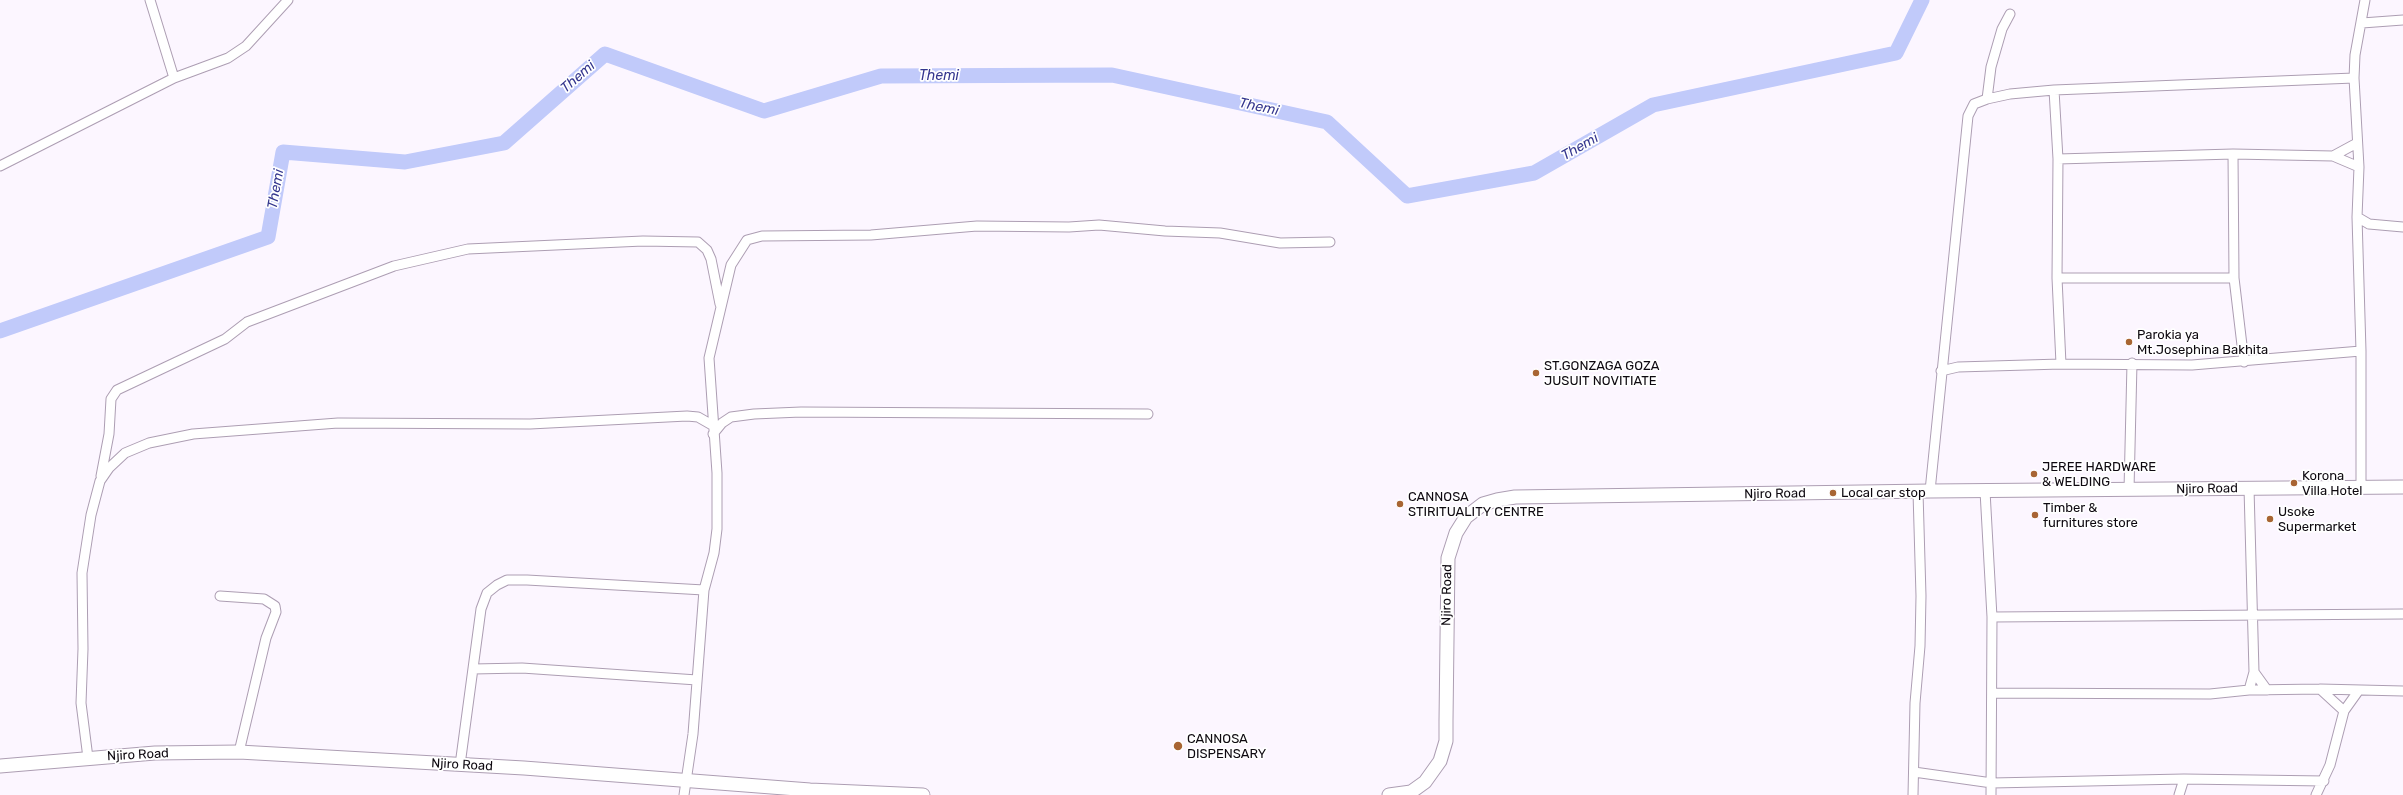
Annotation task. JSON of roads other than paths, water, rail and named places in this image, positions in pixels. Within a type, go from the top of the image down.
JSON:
[{"type":"street","points":[[150,0],[174,78]]},
{"type":"street","points":[[0,166],[174,78],[228,58],[246,46],[288,0]]},
{"type":"street","points":[[2361,488],[2361,351],[2357,217],[2359,167],[2354,78],[2355,56],[2365,0]]},
{"type":"street","points":[[1987,99],[1991,67],[2002,29],[2010,14]]},
{"type":"street","points":[[2362,23],[2403,20]]},
{"type":"street","points":[[1913,795],[1915,703],[1920,646],[1924,492],[1937,437],[1941,371],[1968,116],[1974,104],[1987,99],[2054,90],[2354,78]]},
{"type":"street","points":[[2054,90],[2058,159],[2057,278],[2061,364]]},
{"type":"street","points":[[2332,156],[2357,143]]},
{"type":"street","points":[[2058,159],[2233,154],[2332,156],[2359,167]]},
{"type":"street","points":[[2233,154],[2234,278],[2244,362]]},
{"type":"street","points":[[2357,217],[2369,224],[2403,227]]},
{"type":"street","points":[[2358,239],[2369,224]]},
{"type":"street","points":[[684,795],[693,734],[704,590],[714,553],[718,529],[717,473],[709,358],[713,333],[721,309],[731,265],[739,250],[747,240],[762,236],[871,235],[977,226],[1069,228],[1099,226],[1220,233],[1280,243],[1330,242]]},
{"type":"street","points":[[88,758],[81,703],[83,649],[82,573],[91,515],[100,481],[109,434],[112,399],[117,390],[225,339],[247,322],[394,266],[468,249],[643,242],[698,242],[707,250],[711,259],[721,309]]},
{"type":"street","points":[[2057,278],[2234,278]]},
{"type":"street","points":[[1941,371],[1958,367],[2244,362],[2361,351]]},
{"type":"street","points":[[2130,490],[2132,363]]},
{"type":"street","points":[[713,430],[731,417],[762,413],[1148,414]]},
{"type":"street","points":[[100,481],[109,468],[125,453],[149,443],[193,434],[338,423],[530,424],[687,416],[698,417],[713,430]]},
{"type":"street","name":"Njiro Road","points":[[1389,795],[1412,792],[1425,782],[1440,761],[1446,741],[1448,558],[1456,533],[1466,517],[1483,504],[1514,497],[2403,487]]},
{"type":"street","points":[[2249,488],[2251,613],[2254,672],[2249,690]]},
{"type":"street","points":[[1985,491],[1992,617],[1993,693],[1991,795]]},
{"type":"street","points":[[460,765],[481,609],[487,593],[507,580],[704,590]]},
{"type":"street","points":[[220,596],[264,599],[275,606],[276,612],[266,638],[239,752]]},
{"type":"street","points":[[1992,617],[2251,613],[2403,614]]},
{"type":"street","points":[[473,669],[522,668],[697,680]]},
{"type":"street","points":[[2254,672],[2267,690]]},
{"type":"street","points":[[1993,693],[2050,695],[2210,694],[2249,690],[2320,689],[2403,691]]},
{"type":"street","points":[[2320,689],[2344,711]]},
{"type":"street","points":[[2316,795],[2324,781],[2344,711],[2359,690]]},
{"type":"street","name":"Njiro Road","points":[[0,766],[155,753],[239,752],[686,779],[810,792],[923,795]]},
{"type":"street","points":[[1914,772],[1992,782],[2184,779],[2324,781]]},
{"type":"street","points":[[2179,795],[2184,779]]},
{"type":"waterway","name":"Themi","points":[[0,331],[268,237],[283,152],[405,162],[504,143],[605,54],[764,111],[881,76],[1112,75],[1327,122],[1407,196],[1534,173],[1653,105],[1896,53],[1922,0]]},
{"type":"place","name":"Parokia ya Mt.Josephina Bakhita","points":[[2129,342]]},
{"type":"place","name":"ST.GONZAGA GOZA JUSUIT NOVITIATE","points":[[1536,373]]},
{"type":"place","name":"JEREE HARDWARE & WELDING","points":[[2034,474]]},
{"type":"place","name":"Korona Villa Hotel","points":[[2294,483]]},
{"type":"place","name":"Local car stop","points":[[1833,493]]},
{"type":"place","name":"CANNOSA STIRITUALITY CENTRE","points":[[1400,504]]},
{"type":"place","name":"Timber & furnitures store","points":[[2035,515]]},
{"type":"place","name":"Usoke Supermarket","points":[[2270,519]]},
{"type":"place","name":"CANNOSA DISPENSARY","points":[[1178,746]]}]
